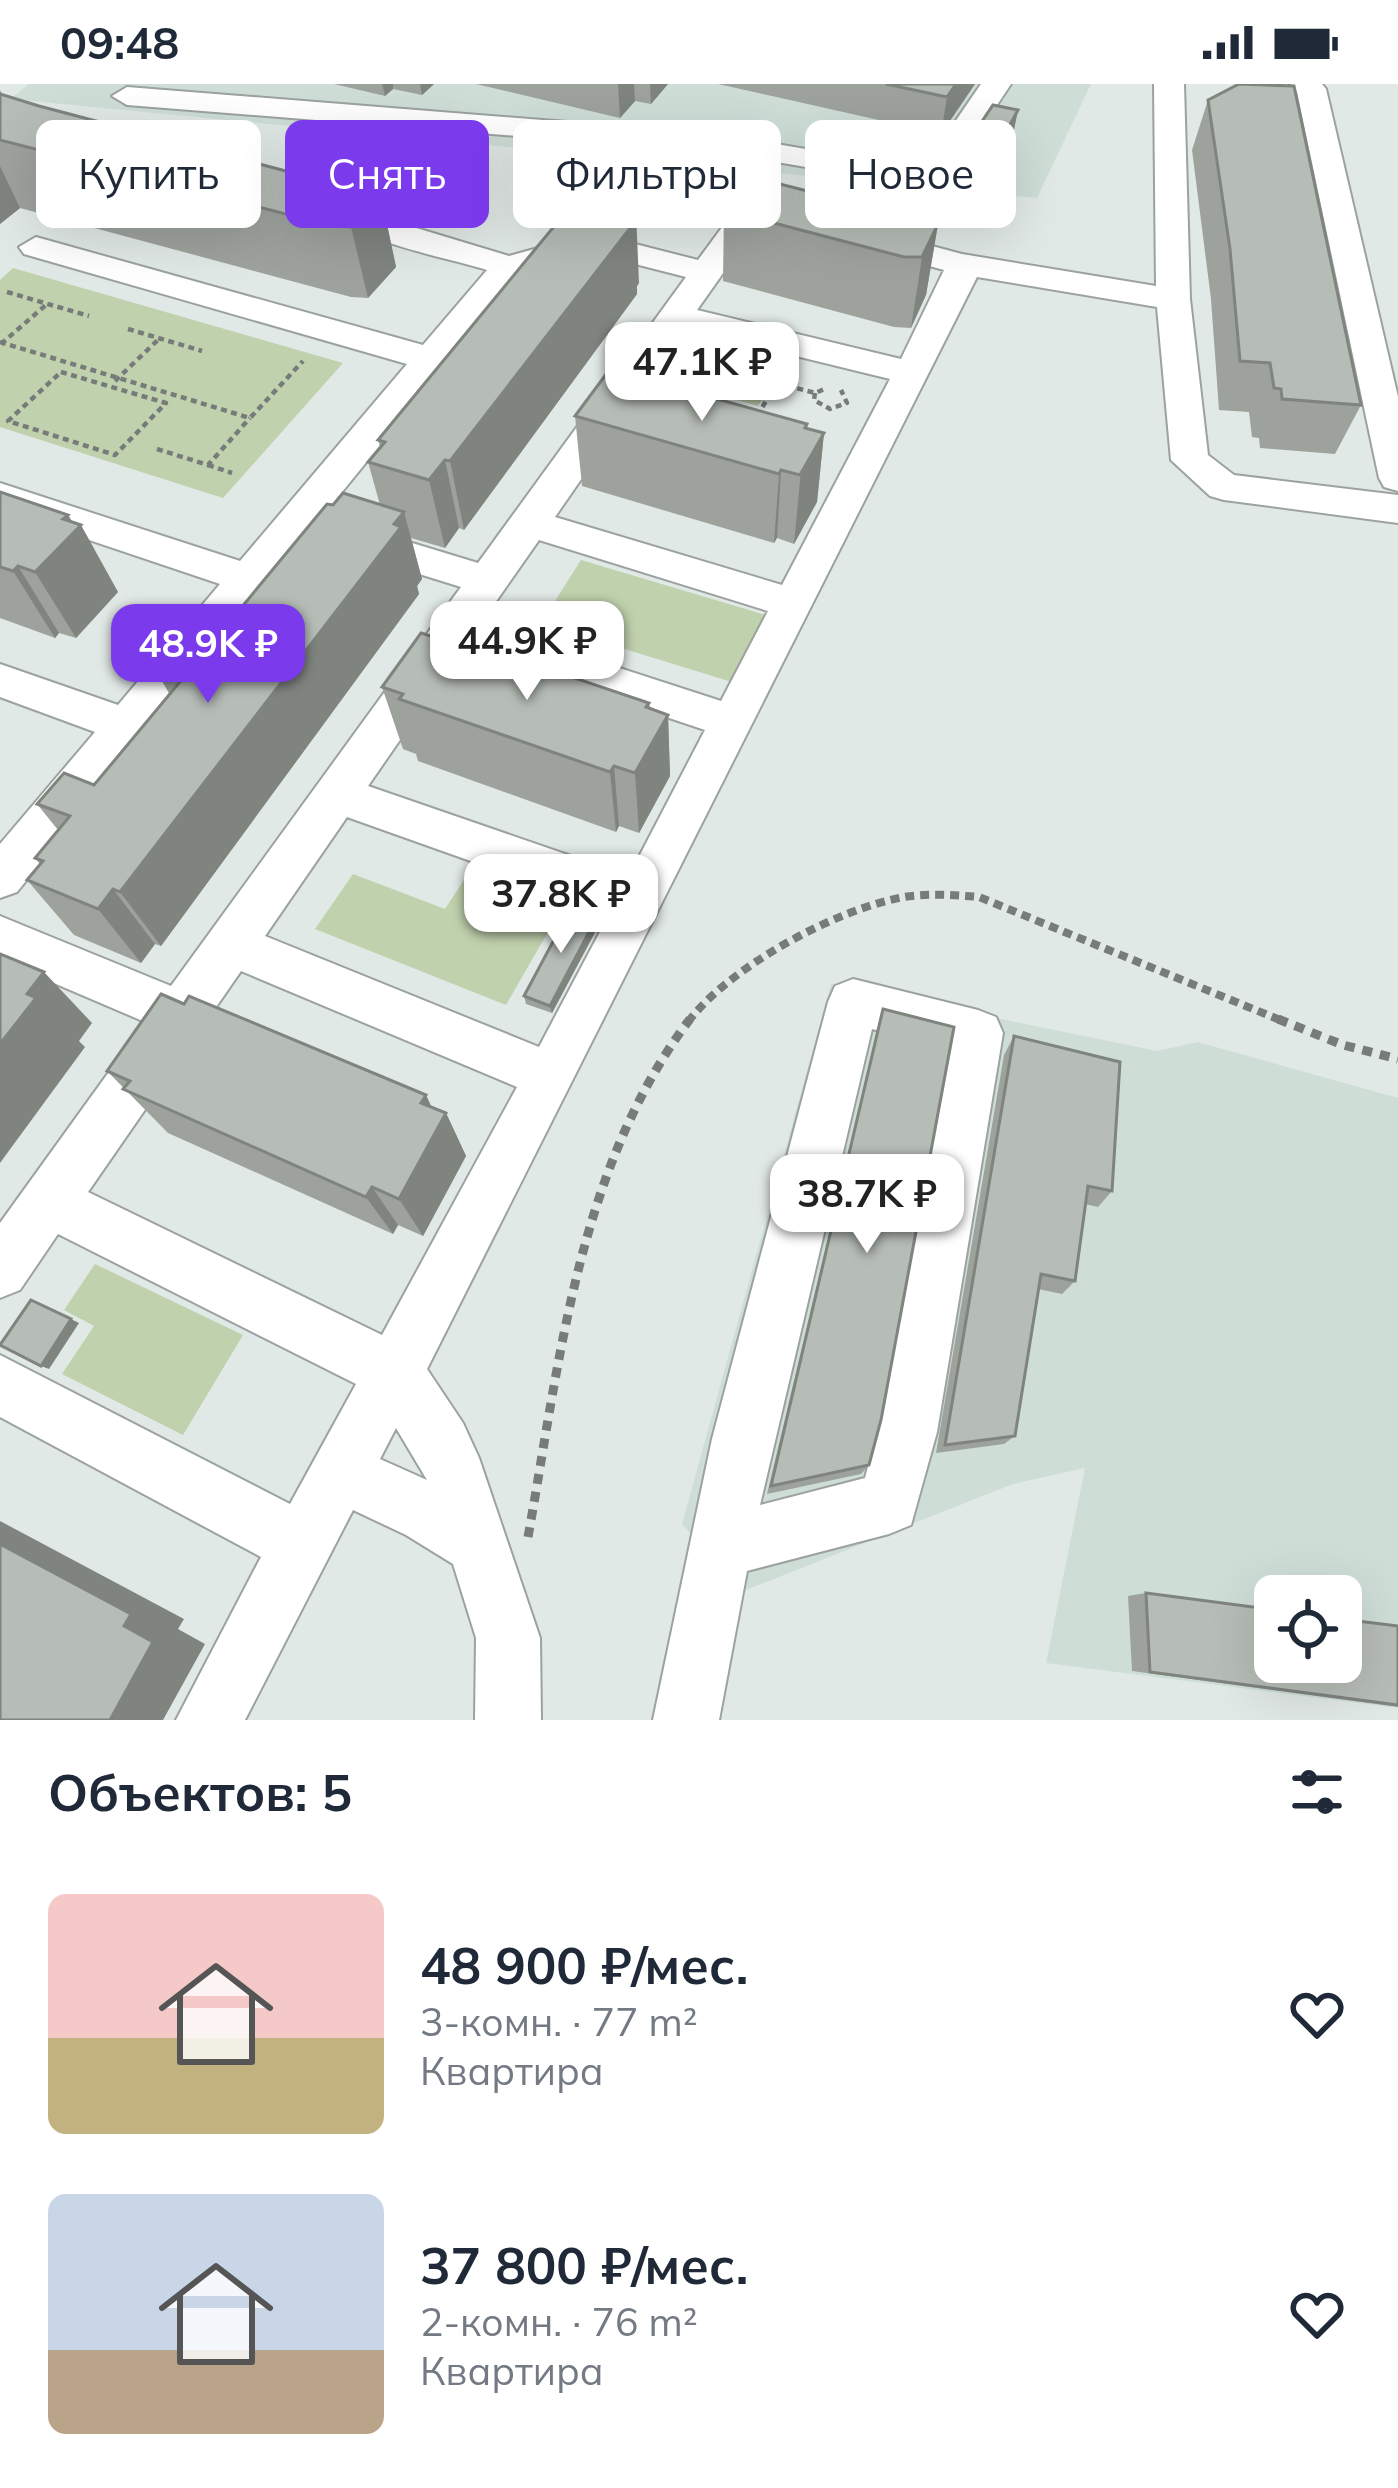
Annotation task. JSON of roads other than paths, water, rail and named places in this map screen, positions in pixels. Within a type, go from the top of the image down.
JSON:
[{"type":"lane","points":[[127,96],[167,92],[719,143],[887,172],[946,158],[996,84]]},
{"type":"lane","points":[[1169,84],[1173,299],[1190,460],[1224,487],[1398,509]]},
{"type":"lane","points":[[1305,84],[1311,89],[1398,478]]},
{"type":"lane","points":[[1347,110],[1398,347]]},
{"type":"lane","points":[[0,1270],[748,214],[946,257],[959,264],[1173,299]]},
{"type":"lane","points":[[382,228],[508,266],[592,243],[707,272]]},
{"type":"lane","points":[[36,248],[431,359]]},
{"type":"lane","points":[[208,1720],[551,1076],[794,603],[845,458],[910,373],[962,274],[959,264]]},
{"type":"lane","points":[[0,878],[508,266]]},
{"type":"lane","points":[[676,316],[910,373]]},
{"type":"lane","points":[[617,400],[660,411]]},
{"type":"lane","points":[[0,496],[249,579]]},
{"type":"lane","points":[[296,521],[488,581]]},
{"type":"lane","points":[[530,523],[794,603]]},
{"type":"lane","points":[[453,630],[732,722]]},
{"type":"lane","points":[[0,680],[126,725]]},
{"type":"lane","points":[[338,794],[640,901]]},
{"type":"lane","points":[[0,937],[181,1014]]},
{"type":"lane","points":[[231,944],[551,1076]]},
{"type":"lane","points":[[686,1720],[718,1547],[853,1002],[978,1033],[907,1432],[889,1503],[718,1547]]},
{"type":"lane","points":[[49,1201],[394,1372],[442,1444],[508,1638],[508,1720]]},
{"type":"lane","points":[[0,1385],[301,1544]]},
{"type":"lane","points":[[340,1473],[428,1513],[474,1542]]}]
